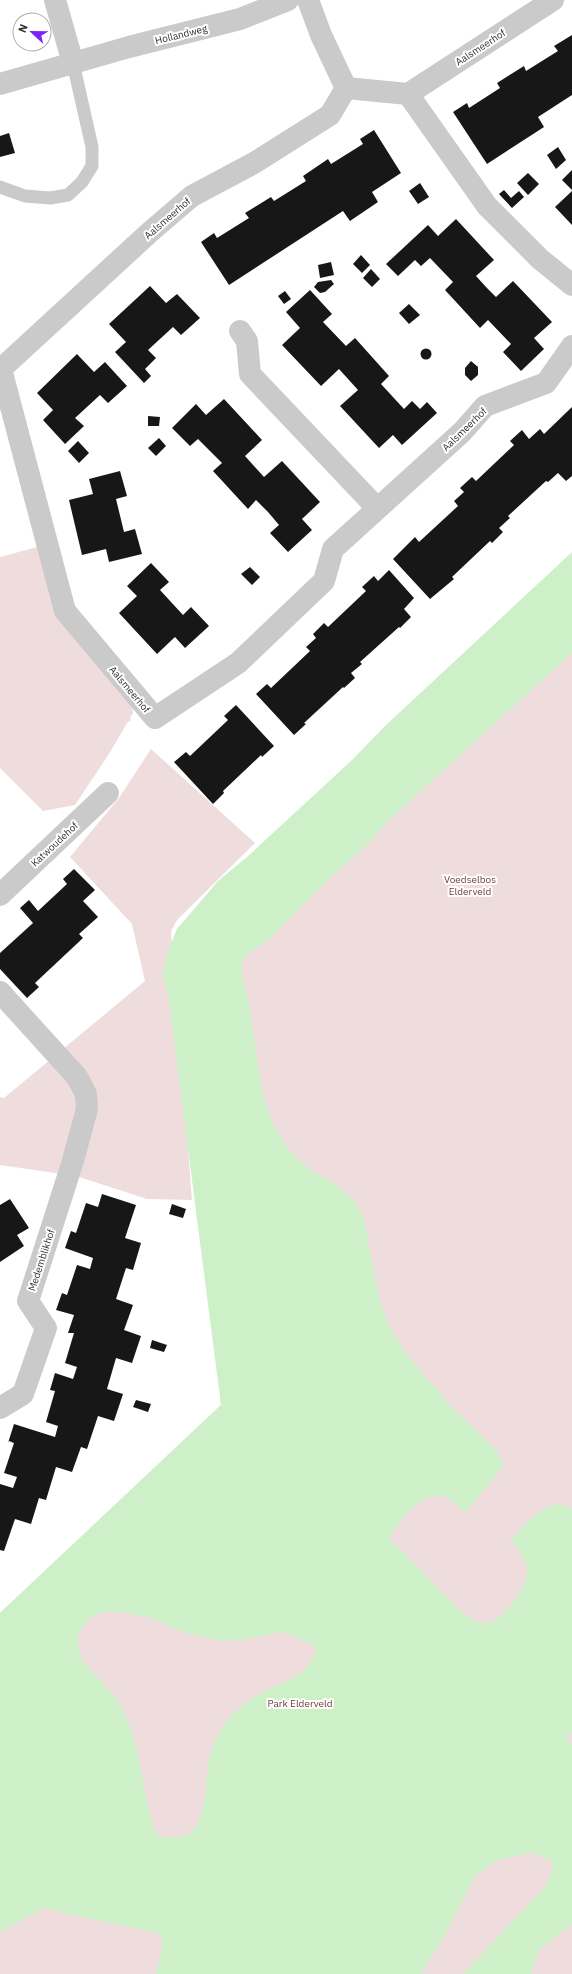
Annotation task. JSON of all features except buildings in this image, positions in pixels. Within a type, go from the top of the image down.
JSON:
[{"type":"street","points":[[55,0],[73,63]]},
{"type":"street","name":"Hollandweg","points":[[0,84],[240,19],[288,0]]},
{"type":"street","points":[[308,0],[321,35],[346,88],[408,94],[487,206],[540,259],[572,285]]},
{"type":"street","name":"Aalsmeerhof","points":[[408,94],[552,0]]},
{"type":"street","name":"Aalsmeerhof","points":[[346,88],[330,115],[254,163],[192,196],[1,367],[65,611],[155,718],[238,663],[324,581],[333,548],[462,432],[485,406],[546,383],[572,346]]},
{"type":"street","points":[[240,331],[246,341],[250,374],[377,508]]},
{"type":"street","name":"Katwoudehof","points":[[0,894],[108,793]]},
{"type":"street","name":"Medemblikhof","points":[[0,992],[77,1077],[86,1094],[86,1109],[72,1164],[28,1301],[46,1328],[23,1394],[0,1408]]},
{"type":"lane","points":[[0,187],[25,196],[50,198],[68,195],[82,182],[92,166],[92,147],[73,63]]},
{"type":"green space","points":[[41,546],[60,616],[130,695],[133,713],[130,718],[131,720],[127,723],[109,754],[75,805],[43,811],[0,768],[0,557]]},
{"type":"green space","name":"Park Elderveld","points":[[572,568],[572,1974],[0,1974],[0,1613],[221,1405],[177,929]]},
{"type":"green space","points":[[151,749],[255,843],[177,920],[171,931],[192,1200],[147,1199],[76,1176],[0,1165],[0,1097],[4,1098],[145,981],[132,924],[70,857],[119,798]]},
{"type":"shaded area","points":[[572,552],[572,653],[388,821],[371,841],[310,897],[269,939],[245,956],[241,970],[248,999],[263,1096],[273,1124],[289,1150],[309,1169],[335,1184],[356,1202],[364,1219],[379,1298],[389,1326],[407,1355],[449,1404],[498,1452],[504,1465],[465,1513],[454,1502],[447,1498],[440,1496],[424,1499],[410,1510],[389,1538],[464,1614],[474,1620],[486,1623],[499,1617],[507,1610],[524,1585],[527,1570],[525,1562],[511,1540],[530,1520],[546,1508],[555,1505],[563,1505],[572,1509],[572,1732],[565,1738],[572,1745],[572,1924],[539,1950],[531,1974],[463,1974],[545,1887],[552,1870],[552,1861],[533,1853],[498,1860],[475,1876],[445,1935],[421,1974],[156,1974],[163,1945],[160,1934],[44,1908],[0,1932],[0,1613],[221,1405],[168,994],[162,975],[167,954],[177,929],[218,881],[247,857],[352,760],[385,726]],"holes":[[[119,1612],[148,1617],[186,1633],[221,1641],[241,1640],[284,1632],[311,1644],[316,1651],[306,1668],[300,1673],[254,1698],[237,1710],[227,1721],[217,1737],[210,1755],[200,1820],[194,1829],[186,1835],[174,1838],[157,1835],[147,1803],[134,1738],[128,1723],[113,1694],[82,1660],[78,1646],[78,1639],[83,1627],[87,1621],[100,1613]]]},
{"type":"park label","name":"Voedselbos Elderveld","points":[[470,884]]}]
